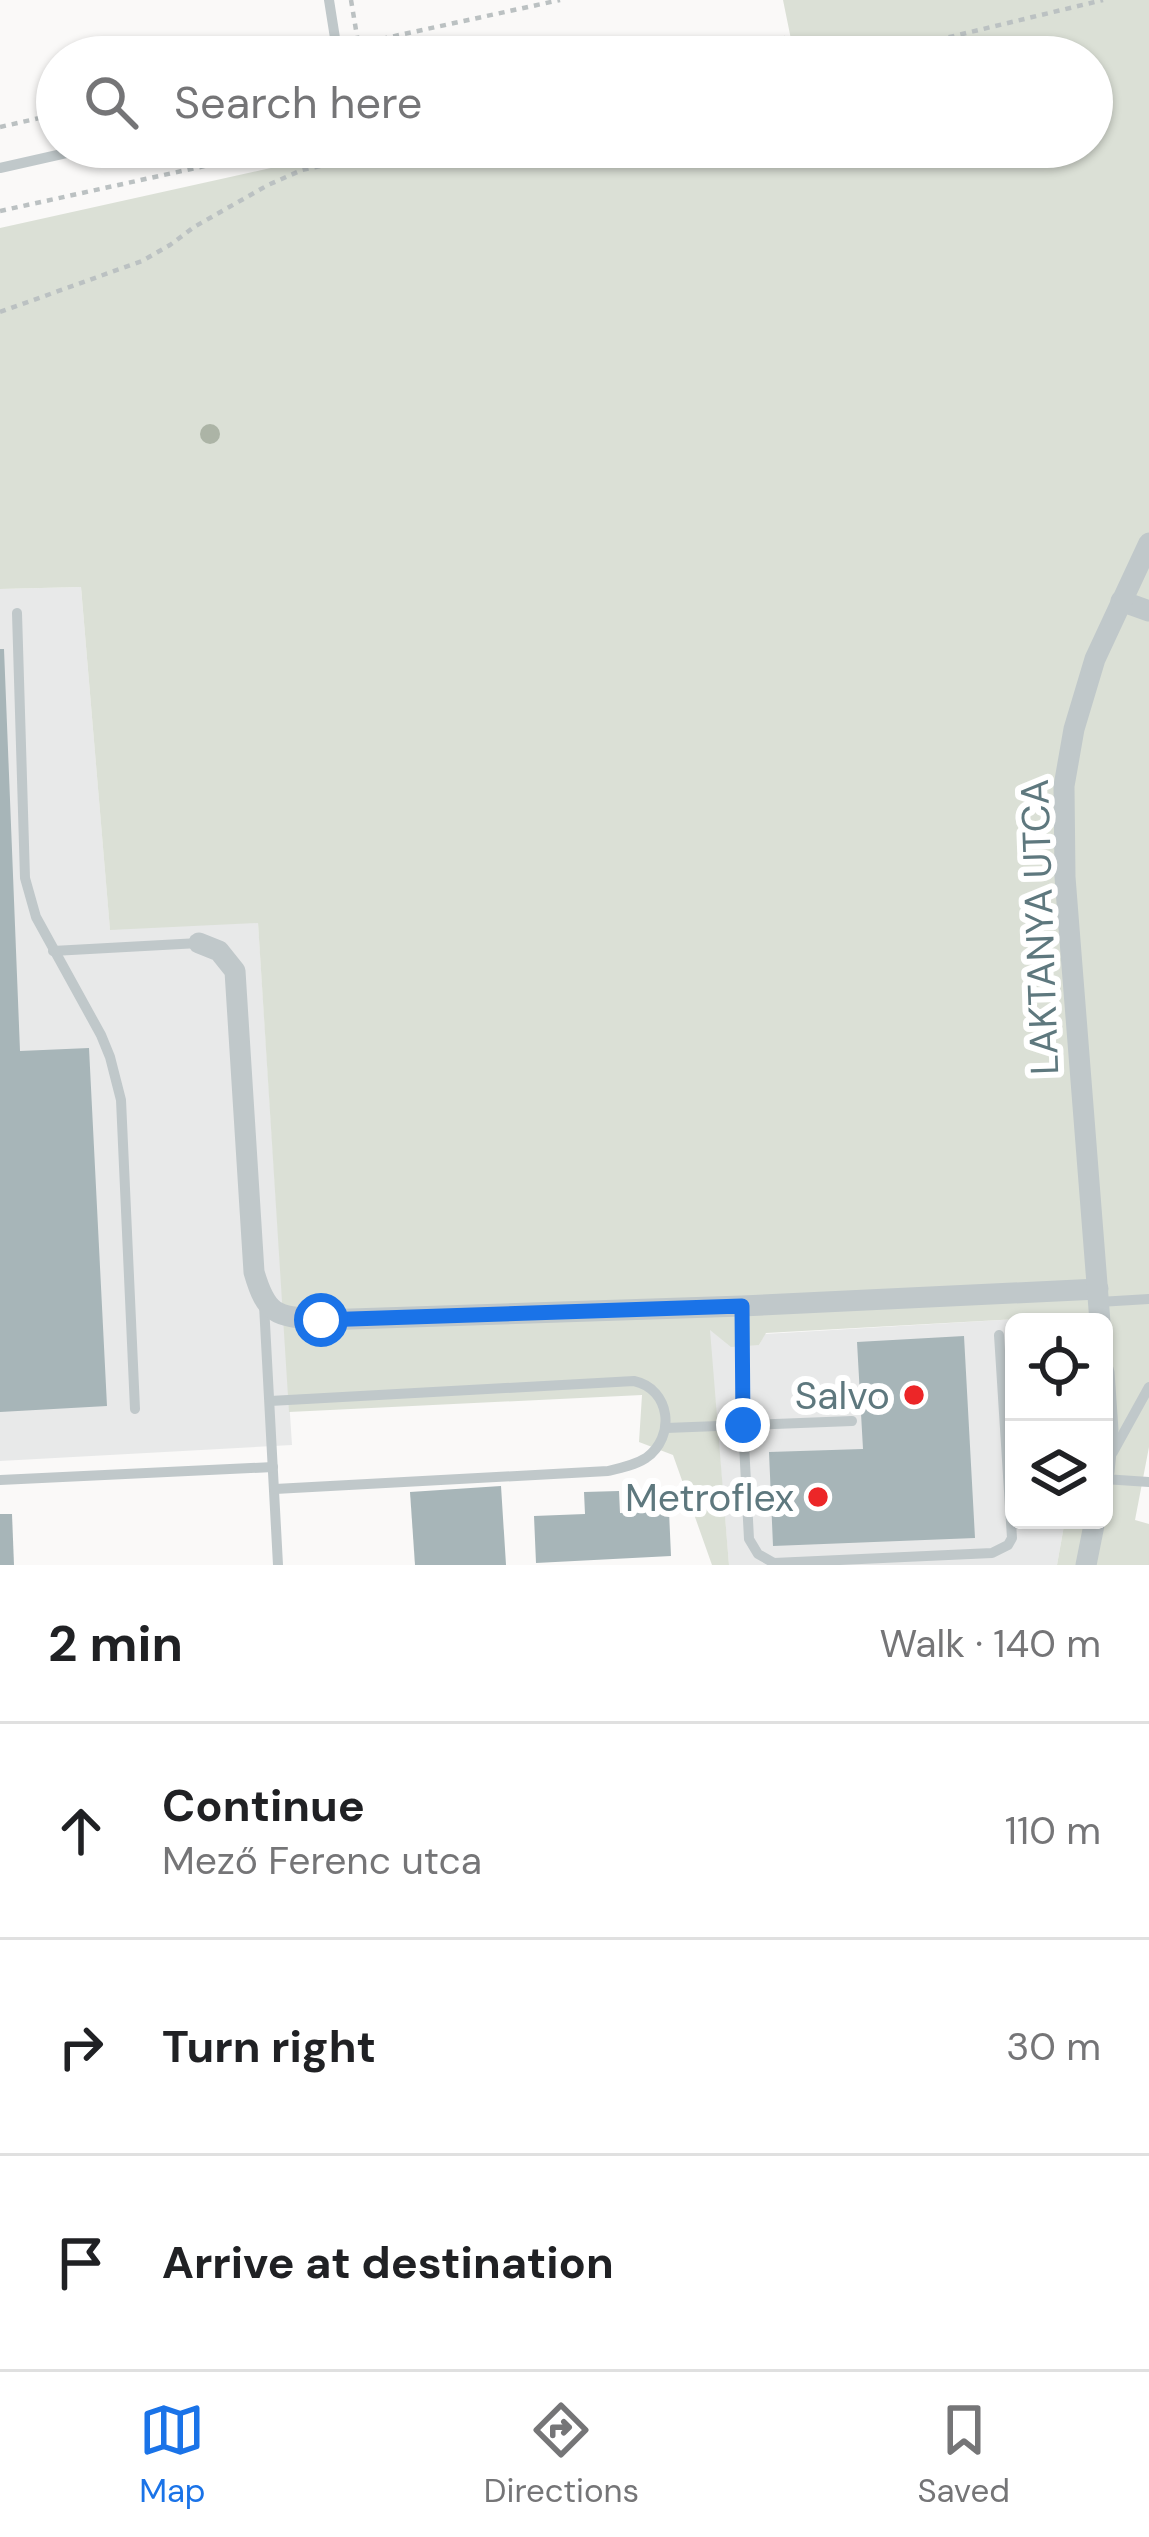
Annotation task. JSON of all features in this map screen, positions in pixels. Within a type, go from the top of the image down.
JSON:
[{"type":"street","name":"LAKTANYA UTCA","points":[[1099,1304],[1066,877],[1064,786],[1085,688],[1149,543]]},
{"type":"street","points":[[1121,601],[1149,611]]},
{"type":"street","points":[[199,943],[219,951],[235,971],[254,1272],[264,1301],[278,1315],[321,1320],[742,1306],[1099,1304]]},
{"type":"street","points":[[1086,1565],[1093,1529]]},
{"type":"lane","points":[[329,0],[335,36]]},
{"type":"lane","points":[[0,168],[36,160]]},
{"type":"lane","points":[[17,613],[25,878],[36,916],[101,1035],[121,1100],[135,1409]]},
{"type":"lane","points":[[53,951],[199,943]]},
{"type":"lane","points":[[1099,1304],[1149,1299]]},
{"type":"lane","points":[[264,1301],[278,1565]]},
{"type":"lane","points":[[742,1306],[749,1539],[758,1554],[774,1562],[1000,1552],[1012,1538],[1012,1529]]},
{"type":"lane","points":[[999,1335],[1007,1421]]},
{"type":"lane","points":[[270,1401],[634,1381],[656,1390],[666,1428],[646,1458],[608,1471],[275,1489]]},
{"type":"lane","points":[[1113,1455],[1149,1387]]},
{"type":"lane","points":[[666,1428],[851,1421]]},
{"type":"lane","points":[[0,1480],[273,1467]]},
{"type":"lane","points":[[1113,1474],[1149,1482]]},
{"type":"path","points":[[395,36],[560,0]]},
{"type":"path","points":[[954,36],[1103,0]]},
{"type":"path","points":[[0,127],[36,119]]},
{"type":"path","points":[[0,211],[196,168]]},
{"type":"path","points":[[0,312],[142,261],[268,185],[311,168]]},
{"type":"shaded area","points":[[783,0],[1149,0],[1149,1447],[1135,1520],[1149,1524],[1149,1565],[1057,1565],[1063,1529],[1113,1529],[1113,1313],[1005,1313],[1005,1320],[766,1333],[759,1345],[731,1347],[710,1330],[729,1565],[712,1565],[673,1455],[639,1442],[642,1395],[289,1412],[258,923],[110,930],[81,587],[0,589],[0,228],[270,168],[1113,168],[1113,36],[790,36]]},
{"type":"shaded area","points":[[81,587],[110,929],[258,922],[292,1445],[0,1461],[0,589]]},
{"type":"shaded area","points":[[1005,1320],[1005,1529],[1063,1529],[1057,1565],[729,1565],[709,1329],[759,1345],[765,1334]]},
{"type":"building","points":[[0,649],[4,649],[20,1051],[89,1048],[107,1406],[0,1412]]},
{"type":"building","name":"Salvo","points":[[964,1336],[975,1538],[773,1546],[769,1452],[863,1449],[857,1342]]},
{"type":"building","points":[[501,1486],[506,1565],[415,1565],[410,1492]]},
{"type":"building","points":[[619,1491],[620,1513],[669,1511],[671,1556],[536,1563],[534,1516],[585,1514],[584,1492]]},
{"type":"building","points":[[0,1514],[12,1514],[14,1565],[0,1565]]},
{"type":"place","name":"Salvo","points":[[914,1395]]},
{"type":"place","name":"Metroflex","points":[[818,1497]]},
{"type":"route","points":[[321,1320],[742,1306],[743,1425]]}]
